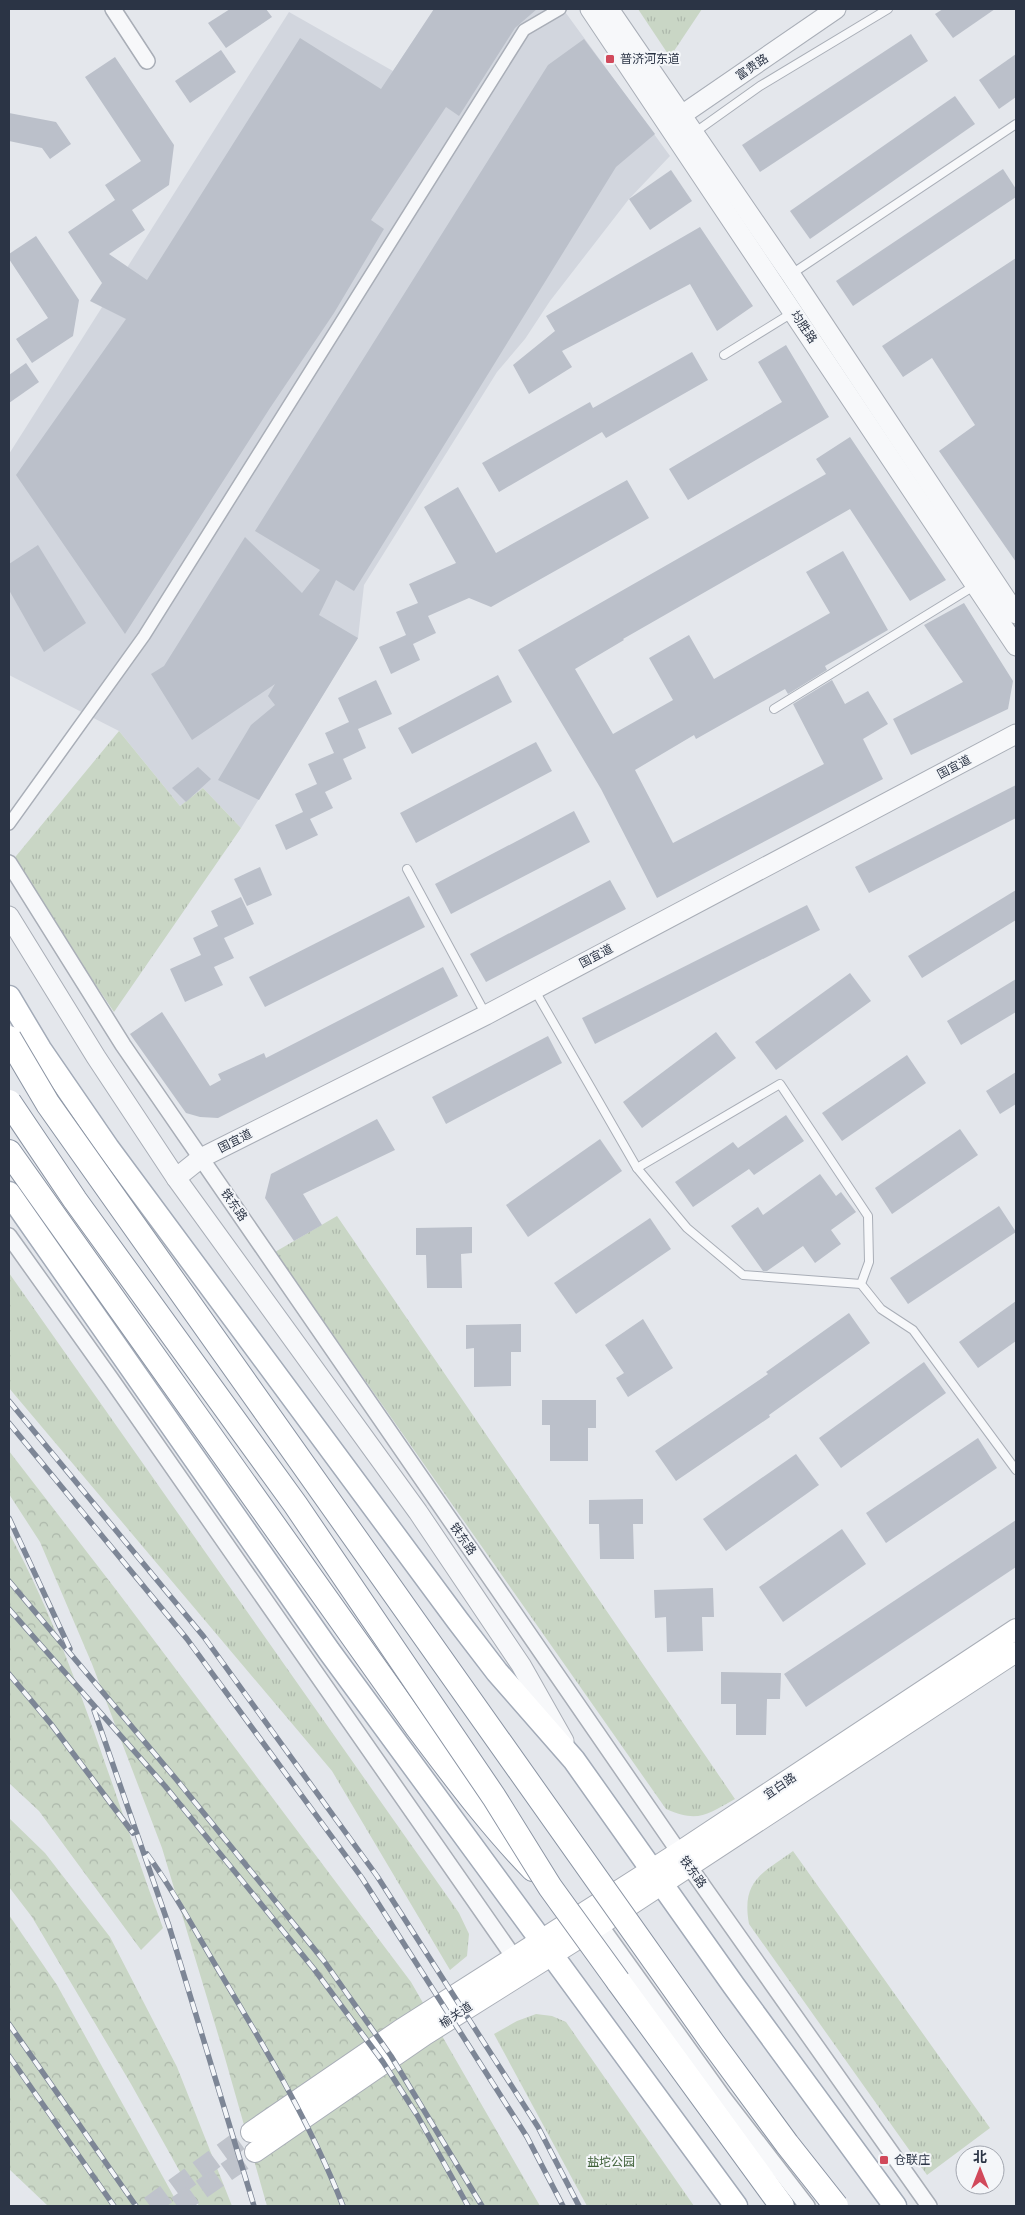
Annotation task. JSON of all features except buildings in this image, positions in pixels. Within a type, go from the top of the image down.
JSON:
[{"type":"highway","points":[[9,1038],[48,1104],[163,1267],[712,2042],[787,2144],[836,2206]]},
{"type":"highway","points":[[9,1102],[75,1200],[300,1512],[494,1797],[550,1887],[782,2206]]},
{"type":"highway","points":[[9,1152],[417,1727],[473,1803],[507,1843],[550,1887]]},
{"type":"main road","points":[[9,997],[40,1049],[108,1148],[458,1621],[508,1686],[574,1760]]},
{"type":"main road","points":[[9,1193],[329,1651],[736,2206]]},
{"type":"main road","name":"宜白路","points":[[684,1860],[1016,1629]]},
{"type":"main road","name":"宜白路","points":[[547,1948],[1016,1652]]},
{"type":"main road","name":"铁东路","points":[[574,1760],[895,2206]]},
{"type":"main road","name":"榆关道","points":[[251,2132],[400,2030],[547,1948],[600,1925],[657,1877]]},
{"type":"main road","name":"榆关道","points":[[255,2152],[425,2035],[519,1964]]},
{"type":"street","points":[[113,9],[146,60]]},
{"type":"street","points":[[9,824],[144,636],[524,30],[560,9]]},
{"type":"street","name":"均胜路","points":[[590,9],[688,137],[783,279],[1016,614]]},
{"type":"street","name":"均胜路","points":[[609,9],[675,119]]},
{"type":"street","name":"富贵路","points":[[675,119],[836,9]]},
{"type":"street","name":"均胜路","points":[[783,279],[794,312],[1016,646]]},
{"type":"street","name":"国宜道","points":[[176,1178],[202,1158],[534,989],[1016,734]]},
{"type":"street","name":"铁东路","points":[[9,863],[123,1045],[684,1860],[929,2206]]},
{"type":"street","name":"铁东路","points":[[9,916],[91,1048],[176,1178],[418,1512],[526,1672],[574,1760]]},
{"type":"street","points":[[9,1236],[117,1387],[519,1964]]},
{"type":"street","points":[[600,1925],[723,2097],[807,2206]]},
{"type":"lane","points":[[688,137],[760,86],[888,9]]},
{"type":"lane","points":[[783,279],[1016,124]]},
{"type":"lane","points":[[724,355],[794,312]]},
{"type":"lane","points":[[774,709],[976,585]]},
{"type":"lane","points":[[407,869],[486,1014]]},
{"type":"lane","points":[[534,989],[637,1168],[687,1228],[743,1275],[861,1284],[881,1309],[913,1330],[1016,1470]]},
{"type":"lane","points":[[637,1168],[780,1084],[868,1216],[869,1262],[861,1284]]},
{"type":"shaded area","points":[[434,9],[563,9],[670,156],[629,199],[550,301],[525,339],[497,372],[364,585],[358,638],[241,828],[203,788],[180,806],[119,731],[9,675],[9,454],[289,12],[393,71]]},
{"type":"green space","points":[[638,9],[702,9],[670,57]]},
{"type":"green space","points":[[119,731],[180,806],[203,788],[241,828],[114,1012],[12,861]]},
{"type":"green space","points":[[337,1216],[735,1799],[702,1815],[686,1816],[666,1809],[275,1252]]},
{"type":"green space","points":[[9,1273],[459,1913],[469,1934],[467,1956],[450,1970],[332,1771],[9,1388]]},
{"type":"green space","points":[[9,1451],[117,1591],[411,1982],[540,2206],[267,2206],[162,1848],[92,1664],[40,1542],[9,1494]]},
{"type":"green space","points":[[9,1533],[33,1580],[74,1678],[163,1928],[141,1950],[39,1811],[9,1783]]},
{"type":"green space","points":[[9,1818],[45,1853],[110,1937],[177,2067],[232,2206],[199,2206],[131,2084],[32,1917],[9,1887]]},
{"type":"green space","points":[[793,1851],[990,2128],[967,2145],[955,2145],[955,2154],[927,2175],[749,1924],[747,1909],[751,1887],[772,1866]]},
{"type":"green space","points":[[9,1915],[57,1985],[179,2206],[48,2206],[9,2169]]},
{"type":"green space","name":"盐坨公园","points":[[536,2014],[552,2016],[566,2022],[694,2206],[587,2206],[494,2034],[517,2021]]},
{"type":"tunnel","points":[[150,2206],[251,2132]]},
{"type":"tunnel","points":[[177,2206],[255,2152]]},
{"type":"railway","points":[[9,1401],[204,1637],[377,1876],[538,2127],[579,2206]]},
{"type":"railway","points":[[9,1423],[187,1639],[362,1878],[527,2137],[563,2206]]},
{"type":"railway","points":[[9,1518],[70,1649]]},
{"type":"railway","points":[[9,1581],[176,1779],[324,1961],[391,2056],[482,2206]]},
{"type":"railway","points":[[9,1609],[165,1786],[314,1969],[383,2062],[417,2115],[468,2206]]},
{"type":"railway","points":[[9,1674],[51,1724],[133,1833]]},
{"type":"railway","points":[[94,1710],[169,1926],[254,2206]]},
{"type":"railway","points":[[147,1854],[184,1911],[286,2086],[302,2115],[343,2206]]},
{"type":"railway","points":[[9,2024],[136,2206]]},
{"type":"railway","points":[[9,2056],[114,2206]]},
{"type":"place","name":"普济河东道","points":[[610,59]]},
{"type":"place","name":"仓联庄","points":[[884,2160]]}]
